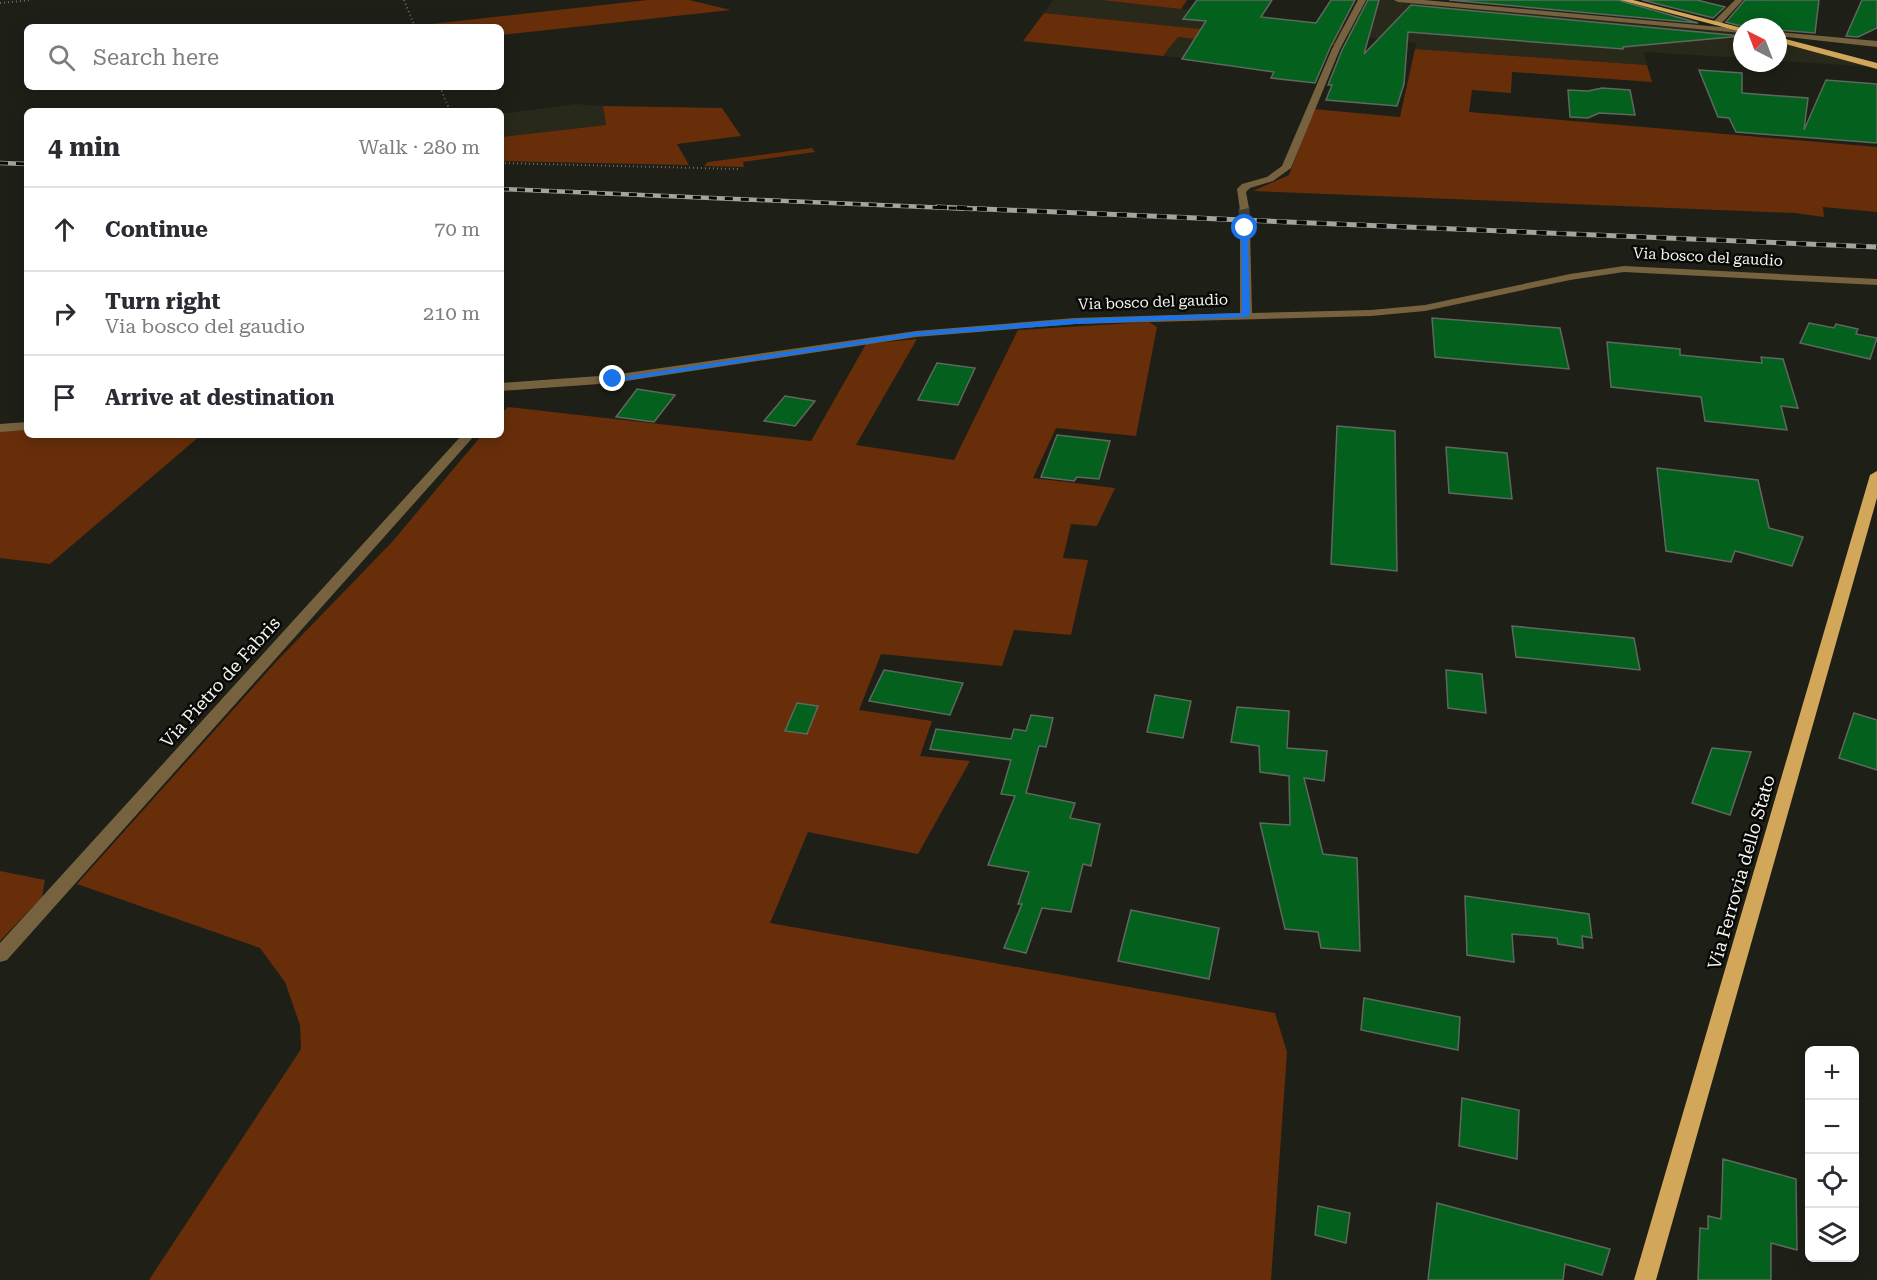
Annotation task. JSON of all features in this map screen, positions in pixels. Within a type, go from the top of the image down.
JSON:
[{"type":"main road","points":[[1624,0],[1733,27]]},
{"type":"main road","points":[[1787,41],[1877,66]]},
{"type":"main road","name":"Via Ferrovia dello Stato","points":[[1645,1280],[1877,475]]},
{"type":"street","points":[[1244,208],[1241,190],[1246,186],[1270,179],[1286,168],[1332,59],[1362,0]]},
{"type":"street","points":[[1398,0],[1733,29]]},
{"type":"street","points":[[1718,23],[1739,0]]},
{"type":"street","points":[[1787,35],[1877,44]]},
{"type":"street","points":[[1245,228],[1246,315]]},
{"type":"street","name":"Via bosco del gaudio","points":[[507,386],[613,379],[916,334],[1075,321],[1371,312],[1425,308],[1570,277],[1624,269],[1877,282]]},
{"type":"street","points":[[0,428],[24,426]]},
{"type":"street","name":"Via Pietro de Fabris","points":[[0,955],[466,438]]},
{"type":"path","points":[[0,3],[32,0]]},
{"type":"path","points":[[404,0],[415,24]]},
{"type":"path","points":[[441,90],[449,108]]},
{"type":"path","points":[[504,163],[739,169]]},
{"type":"shaded area","points":[[648,0],[689,0],[731,10],[504,35],[504,24],[431,24]]},
{"type":"shaded area","points":[[1053,0],[1101,0],[1346,26],[1337,43],[1044,13]]},
{"type":"shaded area","points":[[1101,0],[1187,0],[1181,9]]},
{"type":"shaded area","points":[[1364,0],[1389,0],[1733,31],[1733,57],[1644,52],[1647,65],[1415,49],[1416,43],[1347,35]]},
{"type":"shaded area","points":[[1044,13],[1337,43],[1330,46],[1288,49],[1178,37],[1163,56],[1023,41]]},
{"type":"shaded area","points":[[1178,37],[1300,50],[1277,69],[1163,56]]},
{"type":"shaded area","points":[[1787,42],[1877,67],[1787,62]]},
{"type":"shaded area","points":[[1415,49],[1647,65],[1652,82],[1512,72],[1511,93],[1472,90],[1469,112],[1877,147],[1877,212],[1823,207],[1824,217],[1795,213],[1253,191],[1289,175],[1314,109],[1400,117]]},
{"type":"shaded area","points":[[576,104],[603,106],[606,125],[504,137],[504,114]]},
{"type":"shaded area","points":[[603,106],[722,108],[741,136],[677,144],[689,165],[504,161],[504,137],[606,125]]},
{"type":"shaded area","points":[[812,148],[815,152],[743,162],[744,167],[704,166],[708,162]]},
{"type":"shaded area","points":[[1149,322],[1157,327],[1136,436],[1056,428],[1033,478],[1115,488],[1097,526],[1071,524],[1063,558],[1088,560],[1071,635],[1014,630],[1002,666],[881,654],[859,710],[932,721],[920,756],[970,761],[918,854],[808,832],[770,923],[1275,1013],[1287,1052],[1271,1280],[149,1280],[301,1049],[300,1025],[285,982],[260,948],[77,884],[276,662],[392,542],[479,438],[504,438],[504,411],[508,407],[811,441],[866,344],[917,339],[856,445],[954,460],[1018,330]]},
{"type":"shaded area","points":[[24,430],[24,438],[197,438],[50,564],[0,558],[0,431]]},
{"type":"shaded area","points":[[0,871],[45,880],[42,897],[0,941]]},
{"type":"building","points":[[1197,0],[1272,0],[1261,17],[1316,23],[1331,0],[1355,0],[1315,83],[1271,78],[1274,72],[1182,59],[1206,21],[1183,19]]},
{"type":"building","points":[[1368,0],[1379,0],[1364,54],[1411,5],[1733,35],[1623,47],[1623,49],[1408,32],[1404,84],[1397,106],[1326,100],[1332,85],[1328,85],[1342,50]]},
{"type":"building","points":[[1449,0],[1618,0],[1698,23]]},
{"type":"building","points":[[1642,0],[1697,0],[1725,7],[1713,18]]},
{"type":"building","points":[[1745,0],[1819,0],[1815,33],[1787,31],[1787,18],[1733,18],[1733,24],[1726,22]]},
{"type":"building","points":[[1862,0],[1877,0],[1877,28],[1858,37],[1846,36]]},
{"type":"building","points":[[1699,70],[1742,73],[1742,93],[1808,98],[1804,130],[1826,80],[1877,84],[1877,143],[1736,132],[1729,118],[1718,117]]},
{"type":"building","points":[[1602,88],[1630,90],[1635,115],[1599,113],[1588,118],[1570,117],[1568,90],[1588,91]]},
{"type":"building","points":[[1432,318],[1560,328],[1569,369],[1435,357]]},
{"type":"building","points":[[1809,323],[1834,328],[1836,324],[1858,329],[1856,334],[1877,338],[1870,359],[1800,343]]},
{"type":"building","points":[[1607,342],[1680,349],[1680,355],[1762,363],[1761,357],[1783,359],[1798,408],[1781,406],[1787,430],[1705,421],[1701,397],[1611,387]]},
{"type":"building","points":[[937,363],[975,368],[958,405],[918,400]]},
{"type":"building","points":[[637,389],[675,395],[654,422],[616,417]]},
{"type":"building","points":[[785,396],[815,401],[795,426],[764,421]]},
{"type":"building","points":[[1337,426],[1395,431],[1397,571],[1331,564]]},
{"type":"building","points":[[1057,435],[1110,441],[1099,479],[1077,477],[1074,481],[1041,477]]},
{"type":"building","points":[[1446,447],[1507,453],[1512,499],[1449,493]]},
{"type":"building","points":[[1657,468],[1758,480],[1769,528],[1803,537],[1792,566],[1735,551],[1731,562],[1666,551]]},
{"type":"building","points":[[1512,626],[1634,638],[1640,670],[1516,657]]},
{"type":"building","points":[[884,670],[963,683],[950,715],[869,701]]},
{"type":"building","points":[[1446,670],[1482,674],[1486,713],[1448,708]]},
{"type":"building","points":[[1155,695],[1191,701],[1183,738],[1147,732]]},
{"type":"building","points":[[797,703],[818,706],[807,734],[785,731]]},
{"type":"building","points":[[1237,707],[1289,711],[1287,748],[1327,751],[1324,781],[1304,778],[1323,854],[1357,858],[1360,951],[1321,948],[1318,932],[1285,929],[1260,823],[1290,825],[1289,776],[1260,772],[1259,746],[1231,742]]},
{"type":"building","points":[[1854,713],[1877,720],[1877,770],[1839,758]]},
{"type":"building","points":[[1031,715],[1053,718],[1046,747],[1039,746],[1026,793],[1075,803],[1070,818],[1100,824],[1091,866],[1083,864],[1071,912],[1042,908],[1026,953],[1004,948],[1022,904],[1018,904],[1029,872],[988,865],[1015,796],[1001,794],[1011,760],[930,749],[936,729],[1011,739],[1014,729],[1026,731]]},
{"type":"building","points":[[1712,748],[1751,752],[1730,815],[1692,803]]},
{"type":"building","points":[[1465,896],[1589,914],[1592,938],[1582,936],[1583,948],[1558,944],[1557,938],[1512,934],[1514,962],[1467,955]]},
{"type":"building","points":[[1131,910],[1219,928],[1209,979],[1118,961]]},
{"type":"building","points":[[1364,998],[1460,1017],[1458,1050],[1361,1030]]},
{"type":"building","points":[[1462,1098],[1519,1110],[1517,1159],[1459,1146]]},
{"type":"building","points":[[1723,1159],[1796,1179],[1797,1250],[1771,1243],[1771,1280],[1698,1280],[1700,1228],[1708,1229],[1708,1216],[1721,1219]]},
{"type":"building","points":[[1437,1203],[1610,1249],[1602,1275],[1565,1264],[1563,1280],[1428,1280]]},
{"type":"building","points":[[1318,1206],[1350,1213],[1346,1243],[1315,1235]]},
{"type":"tunnel","points":[[1244,208],[1245,228]]},
{"type":"railway","points":[[0,163],[24,164]]},
{"type":"railway","points":[[504,189],[973,209]]},
{"type":"railway","points":[[937,207],[1877,247]]},
{"type":"route","points":[[613,379],[916,334],[1075,321],[1246,315],[1245,228]]}]
